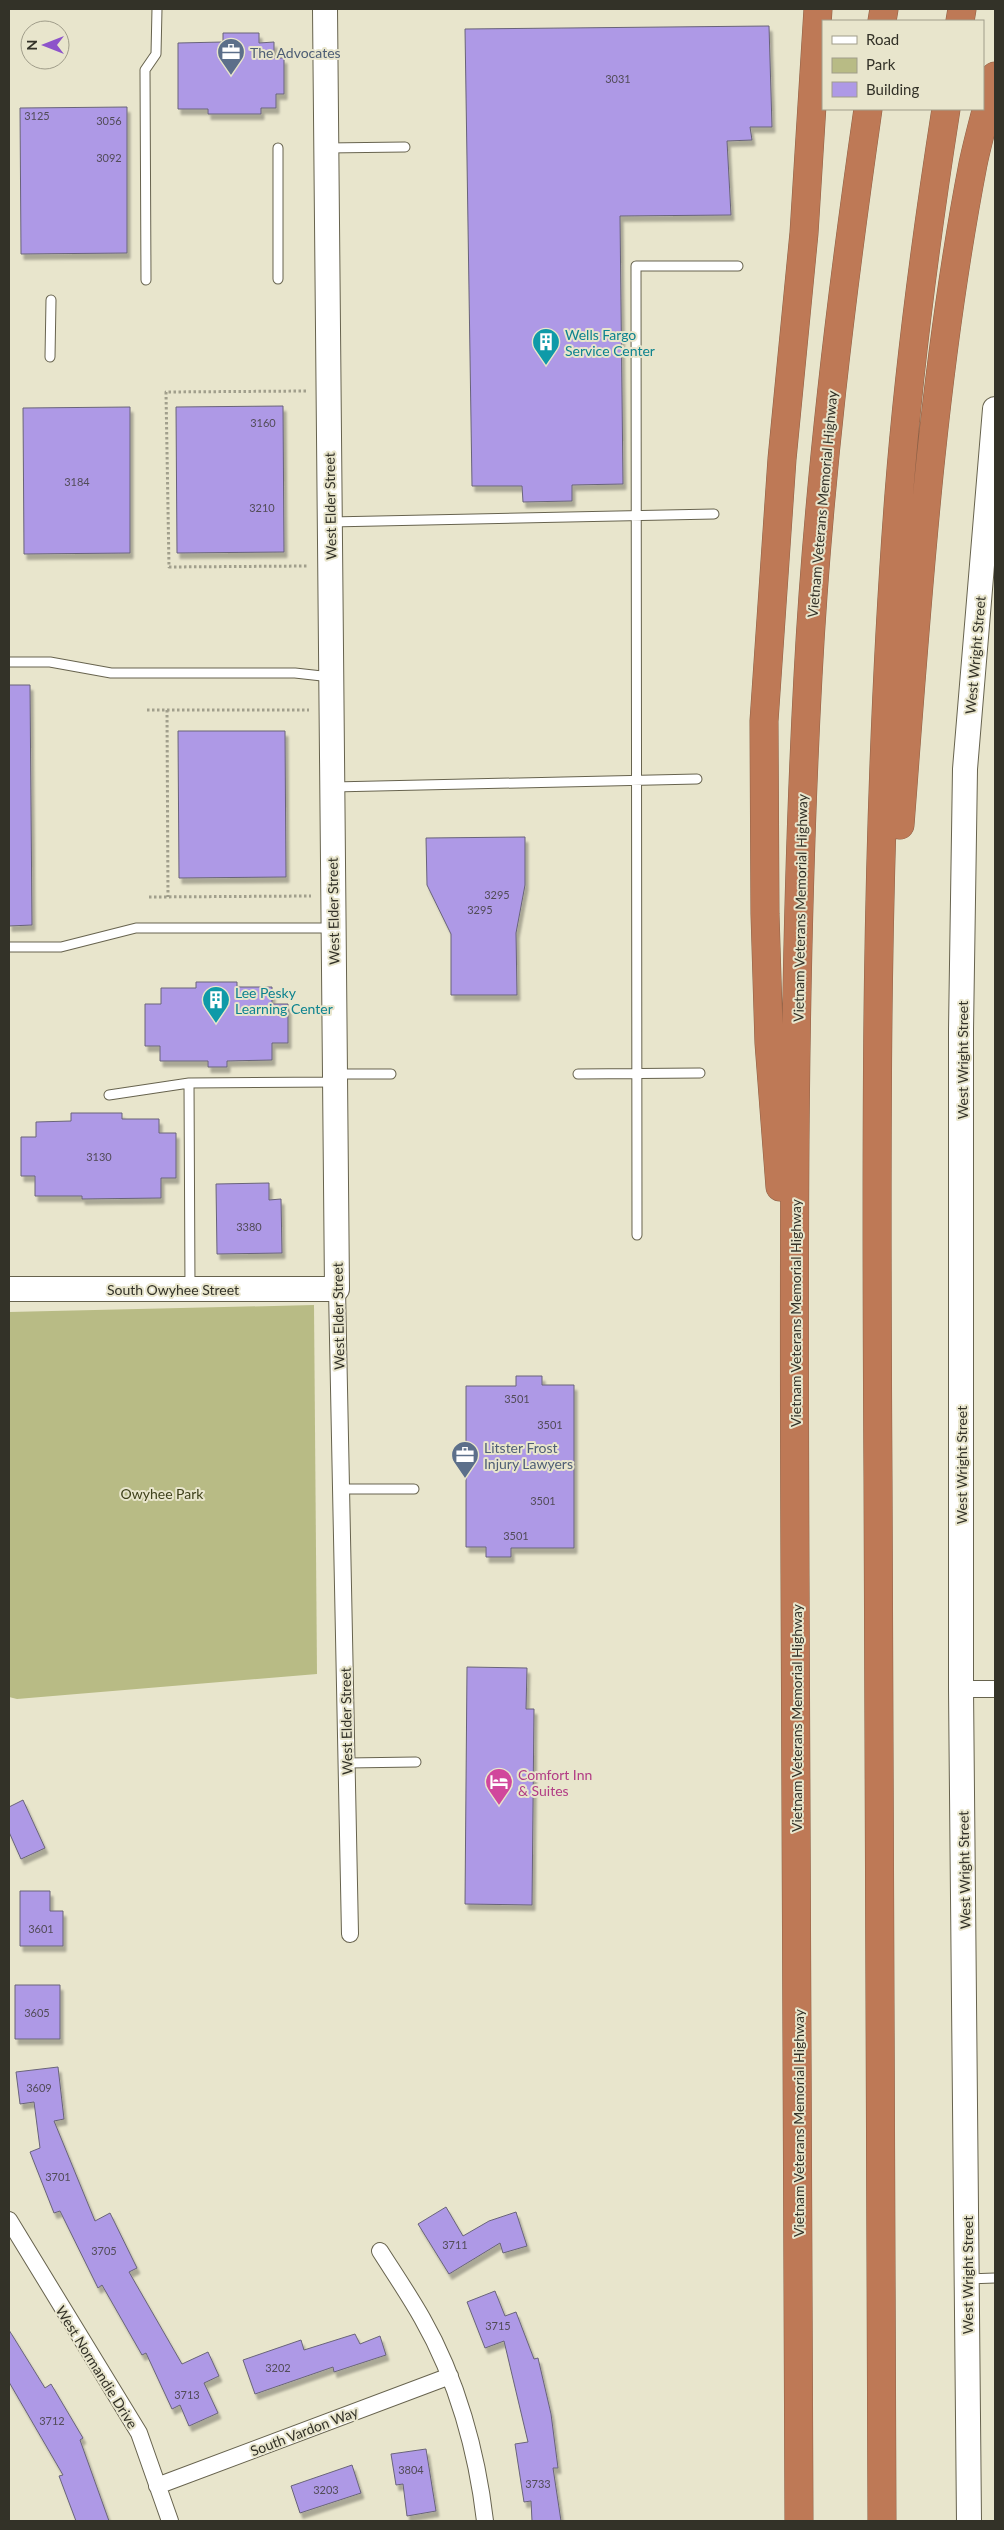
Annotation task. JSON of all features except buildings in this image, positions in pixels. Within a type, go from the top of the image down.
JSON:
[{"type":"highway","points":[[794,1375],[770,1043],[765,914],[764,721],[782,460],[804,233],[818,9]]},
{"type":"highway","points":[[878,1116],[912,675],[933,440],[952,284],[973,162],[995,76]]},
{"type":"highway","name":"Vietnam Veterans Memorial Highway","points":[[799,2521],[794,1375],[797,963],[808,670],[821,507],[835,367],[868,110]]},
{"type":"highway","points":[[882,2521],[878,1116],[881,863],[891,610],[911,365],[928,226],[946,110]]},
{"type":"street","name":"West Elder Street","points":[[325,9],[337,1289],[350,1934]]},
{"type":"street","name":"West Wright Street","points":[[969,2521],[962,1689],[962,1030],[965,769],[995,409]]},
{"type":"street","name":"South Owyhee Street","points":[[9,1289],[337,1289]]},
{"type":"street","points":[[962,1689],[995,1690]]},
{"type":"street","name":"West Normandie Drive","points":[[9,2220],[60,2307],[139,2433],[170,2521]]},
{"type":"street","points":[[380,2251],[423,2320],[450,2376],[471,2447],[485,2521]]},
{"type":"street","name":"South Vardon Way","points":[[158,2486],[450,2376]]},
{"type":"lane","points":[[146,280],[145,70],[156,54],[157,9]]},
{"type":"lane","points":[[327,148],[405,147]]},
{"type":"lane","points":[[278,148],[278,279]]},
{"type":"lane","points":[[636,1236],[636,266],[738,266]]},
{"type":"lane","points":[[50,357],[51,300]]},
{"type":"lane","points":[[330,522],[636,514],[714,514]]},
{"type":"lane","points":[[9,662],[50,662],[111,673],[295,673],[331,677]]},
{"type":"lane","points":[[332,787],[697,778]]},
{"type":"lane","points":[[9,947],[62,947],[136,928],[333,928]]},
{"type":"lane","points":[[110,1095],[189,1083],[392,1074]]},
{"type":"lane","points":[[578,1074],[700,1074]]},
{"type":"lane","points":[[189,1083],[190,1290]]},
{"type":"lane","points":[[341,1490],[414,1490]]},
{"type":"lane","points":[[347,1763],[416,1762]]},
{"type":"lane","points":[[967,2279],[995,2278]]},
{"type":"path","points":[[309,391],[166,392],[169,567],[310,566]]},
{"type":"path","points":[[148,710],[312,710]]},
{"type":"path","points":[[167,710],[168,897]]},
{"type":"path","points":[[148,897],[312,896]]},
{"type":"green space","name":"Owyhee Park","points":[[314,1305],[317,1674],[17,1699],[9,1697],[9,1312]]},
{"type":"place","name":"The Advocates","points":[[231,76]]},
{"type":"place","name":"Wells Fargo Service Center","points":[[546,366]]},
{"type":"place","name":"Lee Pesky Learning Center","points":[[216,1024]]},
{"type":"place","name":"Litster Frost Injury Lawyers","points":[[465,1479]]},
{"type":"place","name":"Comfort Inn & Suites","points":[[499,1806]]}]
